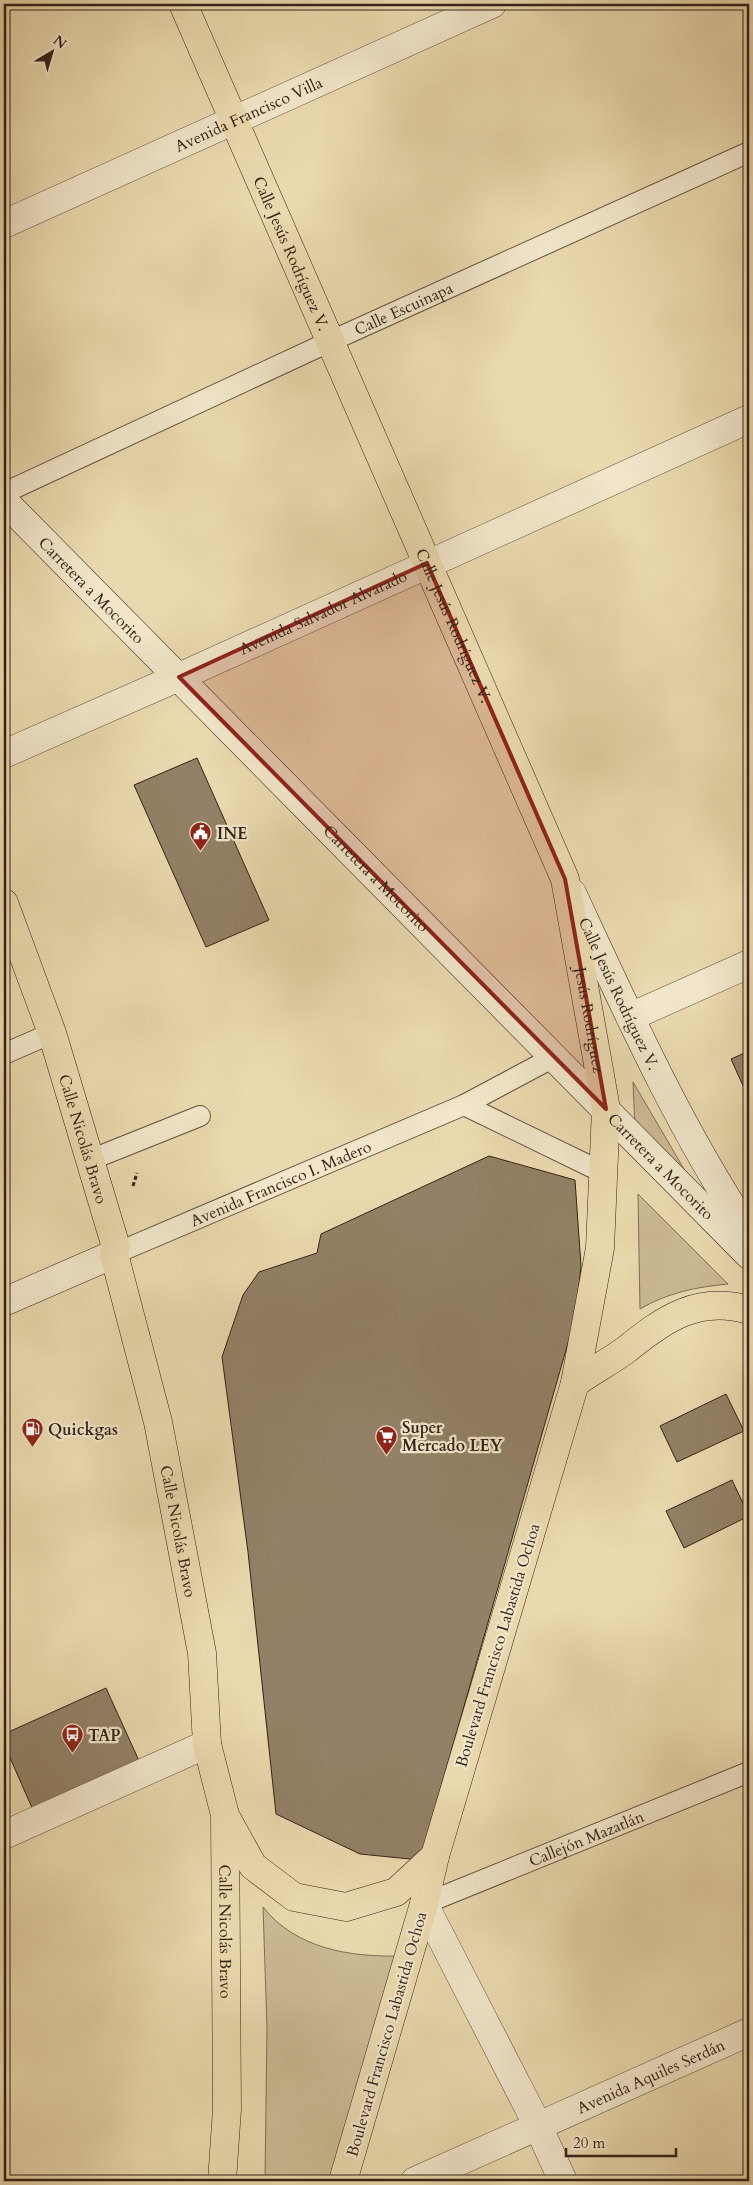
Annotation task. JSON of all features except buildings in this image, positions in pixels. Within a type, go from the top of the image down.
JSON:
[{"type":"main road","name":"Calle Jesús Rodríguez V.","points":[[183,4],[565,880]]},
{"type":"main road","name":"Jesús Rodríguez","points":[[565,880],[589,1006],[604,1105]]},
{"type":"main road","name":"Calle Nicolás Bravo","points":[[4,903],[52,1033],[116,1247],[114,1254],[158,1422],[202,1653],[207,1744],[225,1815],[228,2109],[222,2181]]},
{"type":"main road","name":"Boulevard Francisco Labastida Ochoa","points":[[343,2181],[424,1904],[434,1856],[575,1383],[600,1248],[604,1173],[604,1105]]},
{"type":"main road","points":[[575,1383],[626,1349],[666,1319],[693,1310],[720,1306],[749,1310]]},
{"type":"main road","points":[[225,1815],[253,1866],[294,1898],[346,1907],[380,1897],[396,1892],[434,1856]]},
{"type":"street","name":"Avenida Francisco Villa","points":[[4,224],[492,4]]},
{"type":"street","name":"Avenida Salvador Alvarado","points":[[4,754],[179,677],[427,563],[749,419]]},
{"type":"street","name":"Carretera a Mocorito","points":[[4,501],[554,1057],[604,1105],[749,1255]]},
{"type":"street","name":"Calle Jesús Rodríguez V.","points":[[565,880],[696,1148],[749,1233]]},
{"type":"street","points":[[630,1016],[749,964]]},
{"type":"street","name":"Avenida Francisco I. Madero","points":[[4,1302],[114,1254]]},
{"type":"street","points":[[4,1836],[207,1744]]},
{"type":"street","points":[[424,1904],[538,2126],[563,2181]]},
{"type":"street","name":"Avenida Aquiles Serdán","points":[[415,2181],[749,2032]]},
{"type":"lane","name":"Calle Escuinapa","points":[[4,493],[331,341],[749,152]]},
{"type":"lane","points":[[4,1054],[52,1033]]},
{"type":"lane","name":"Avenida Francisco I. Madero","points":[[114,1254],[464,1105],[554,1057]]},
{"type":"lane","points":[[464,1105],[604,1173]]},
{"type":"lane","points":[[90,1160],[200,1116]]},
{"type":"lane","name":"Callejón Mazatlán","points":[[424,1904],[749,1772]]},
{"type":"path","points":[[131,1192],[136,1174],[142,1167]]},
{"type":"highlighted area","points":[[427,563],[565,879],[606,1109],[179,677]]},
{"type":"shaded area","points":[[633,1082],[698,1193],[635,1129]]},
{"type":"shaded area","points":[[638,1194],[728,1284],[682,1292],[650,1303],[640,1309]]},
{"type":"shaded area","points":[[263,1907],[291,1933],[325,1948],[362,1955],[400,1956],[336,2181],[265,2181],[267,2028]]},
{"type":"place","name":"INE","points":[[201,852]]},
{"type":"place","name":"Quickgas","points":[[32,1448]]},
{"type":"place","name":"Super Mercado LEY","points":[[386,1455]]},
{"type":"place","name":"TAP","points":[[72,1754]]}]
